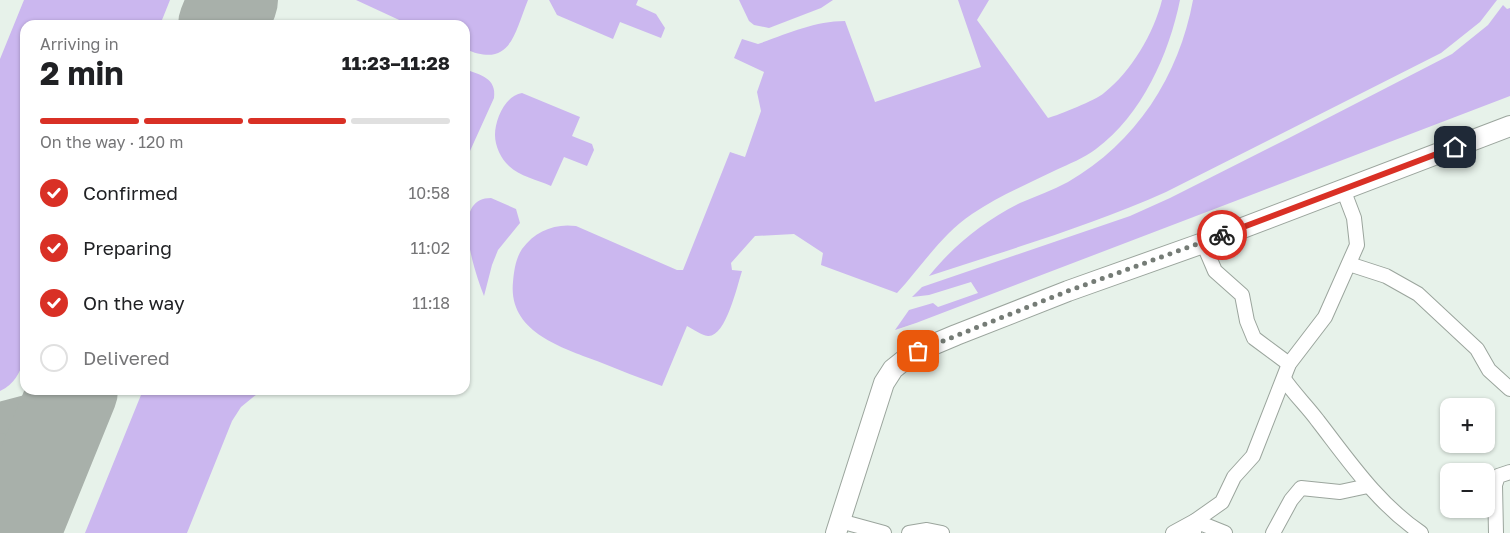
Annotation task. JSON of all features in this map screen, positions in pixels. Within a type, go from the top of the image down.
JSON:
[{"type":"main road","points":[[838,527],[882,390],[893,369],[918,351],[956,334],[1068,291],[1203,243],[1510,126]]},
{"type":"street","points":[[1173,533],[1194,527],[1222,502],[1234,478],[1253,456],[1289,364],[1325,316],[1357,245],[1354,218],[1343,189]]},
{"type":"street","points":[[1203,243],[1215,270],[1242,295],[1247,321],[1254,338],[1289,364]]},
{"type":"street","points":[[1349,264],[1386,276],[1418,294],[1477,349],[1489,370],[1510,389]]},
{"type":"street","points":[[1284,379],[1368,486],[1421,533]]},
{"type":"street","points":[[1496,533],[1495,485],[1498,476],[1510,472]]},
{"type":"street","points":[[1273,533],[1301,488],[1340,492],[1368,486]]},
{"type":"street","points":[[838,527],[884,533]]},
{"type":"street","points":[[1194,527],[1225,533]]},
{"type":"street","points":[[909,533],[927,530],[942,533]]},
{"type":"shaded area","points":[[24,0],[170,0],[162,20],[20,20],[20,369],[13,381],[0,391],[0,59]]},
{"type":"shaded area","points":[[356,0],[528,0],[514,36],[508,45],[492,55],[470,51],[470,20],[399,20]]},
{"type":"shaded area","points":[[549,0],[638,0],[636,5],[656,14],[665,28],[661,38],[620,22],[613,39],[557,15]]},
{"type":"shaded area","points":[[739,0],[833,0],[821,8],[769,28],[754,25],[749,21]]},
{"type":"shaded area","points":[[958,0],[989,0],[977,20],[1048,118],[1068,111],[1104,93],[1123,74],[1140,51],[1153,26],[1162,0],[1180,0],[1169,41],[1151,82],[1127,119],[1112,135],[1087,155],[1003,196],[961,222],[941,241],[897,293],[821,265],[823,253],[794,234],[755,236],[731,263],[732,270],[742,271],[725,320],[714,334],[708,336],[687,326],[662,386],[553,343],[539,335],[519,313],[514,299],[513,282],[518,256],[533,237],[553,227],[576,226],[677,270],[683,270],[730,152],[745,157],[761,111],[757,92],[764,72],[734,58],[742,39],[758,44],[822,23],[845,21],[875,102],[981,67]]},
{"type":"shaded area","points":[[1193,0],[1497,0],[1480,22],[1441,53],[1166,192],[1078,227],[929,276],[959,244],[982,226],[1020,203],[1068,182],[1114,148],[1151,105],[1165,81],[1177,55]]},
{"type":"shaded area","points":[[1503,5],[1507,9],[1510,8],[1510,96],[895,330],[909,310],[933,303],[938,307],[978,293],[971,282],[929,295],[912,297],[922,287],[1130,216],[1170,198],[1452,54],[1488,25]]},
{"type":"shaded area","points":[[470,71],[486,78],[490,82],[493,86],[494,98],[470,151]]},
{"type":"shaded area","points":[[522,93],[580,117],[572,136],[592,144],[594,150],[587,166],[564,157],[551,186],[529,178],[506,163],[496,144],[497,122],[506,103],[511,98]]},
{"type":"shaded area","points":[[491,198],[516,209],[520,223],[498,250],[484,296],[470,250],[470,214],[478,201]]},
{"type":"shaded area","points":[[141,395],[256,395],[241,407],[232,421],[187,533],[85,533]]},
{"type":"taxiway","points":[[0,420],[31,412],[56,395]]},
{"type":"taxiway","points":[[0,451],[12,475],[17,527]]},
{"type":"runway","points":[[225,20],[233,0]]},
{"type":"runway","points":[[15,533],[71,395]]},
{"type":"way so far","points":[[918,351],[956,334],[1068,291],[1222,235]]},
{"type":"route","points":[[1222,235],[1455,147]]}]
